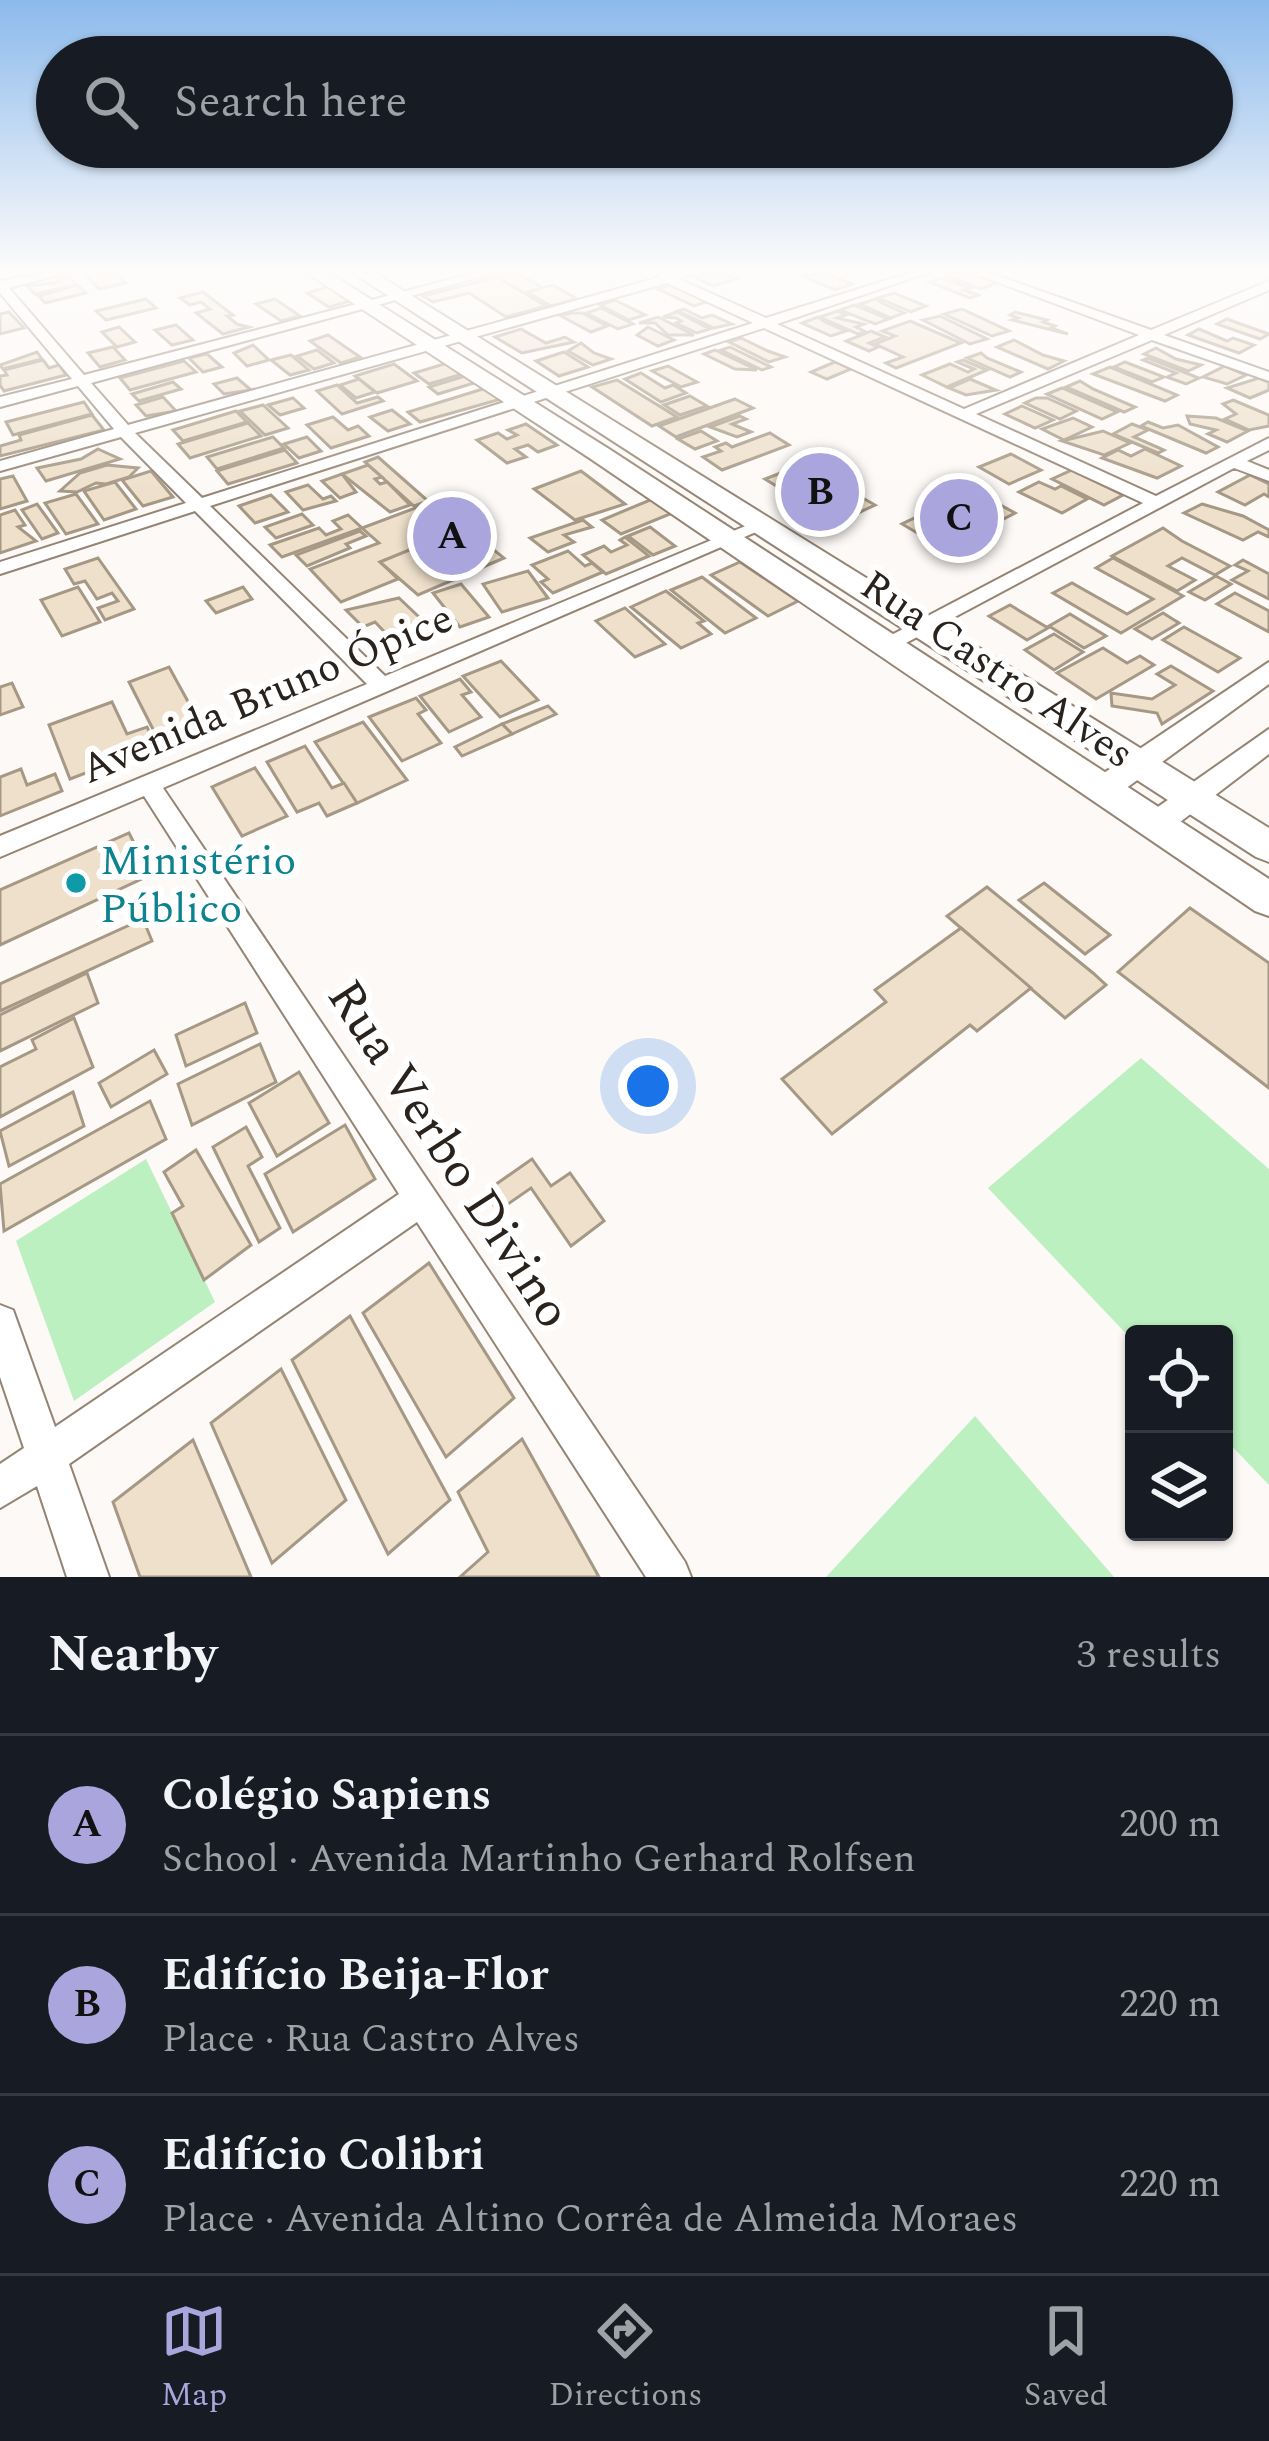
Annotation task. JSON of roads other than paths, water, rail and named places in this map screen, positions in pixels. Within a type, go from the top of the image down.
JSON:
[{"type":"main road","name":"Rua Castro Alves","points":[[434,347],[1269,900]]},
{"type":"main road","name":"Rua Castro Alves","points":[[484,347],[1269,847]]},
{"type":"street","points":[[51,347],[124,431],[382,686]]},
{"type":"street","points":[[0,401],[210,347]]},
{"type":"street","points":[[0,466],[431,347]]},
{"type":"street","points":[[0,568],[688,347]]},
{"type":"street","points":[[817,347],[1155,502]]},
{"type":"street","points":[[964,414],[1121,347]]},
{"type":"street","points":[[1186,347],[1269,376]]},
{"type":"street","points":[[889,645],[1269,443]]},
{"type":"street","points":[[1234,462],[1269,476]]},
{"type":"street","name":"Avenida Bruno Ópice","points":[[0,847],[761,526]]},
{"type":"street","points":[[1103,789],[1269,671]]},
{"type":"street","points":[[1156,824],[1269,739]]},
{"type":"street","name":"Rua Verbo Divino","points":[[148,784],[670,1577]]},
{"type":"street","points":[[0,1488],[420,1199]]},
{"type":"street","points":[[0,1323],[88,1577]]},
{"type":"place","name":"Edifício Beija-Flor","points":[[820,492]]},
{"type":"place","name":"Edifício Colibri","points":[[959,518]]},
{"type":"place","name":"Colégio Sapiens","points":[[452,536]]},
{"type":"place","name":"Ministério Público","points":[[76,883]]}]
